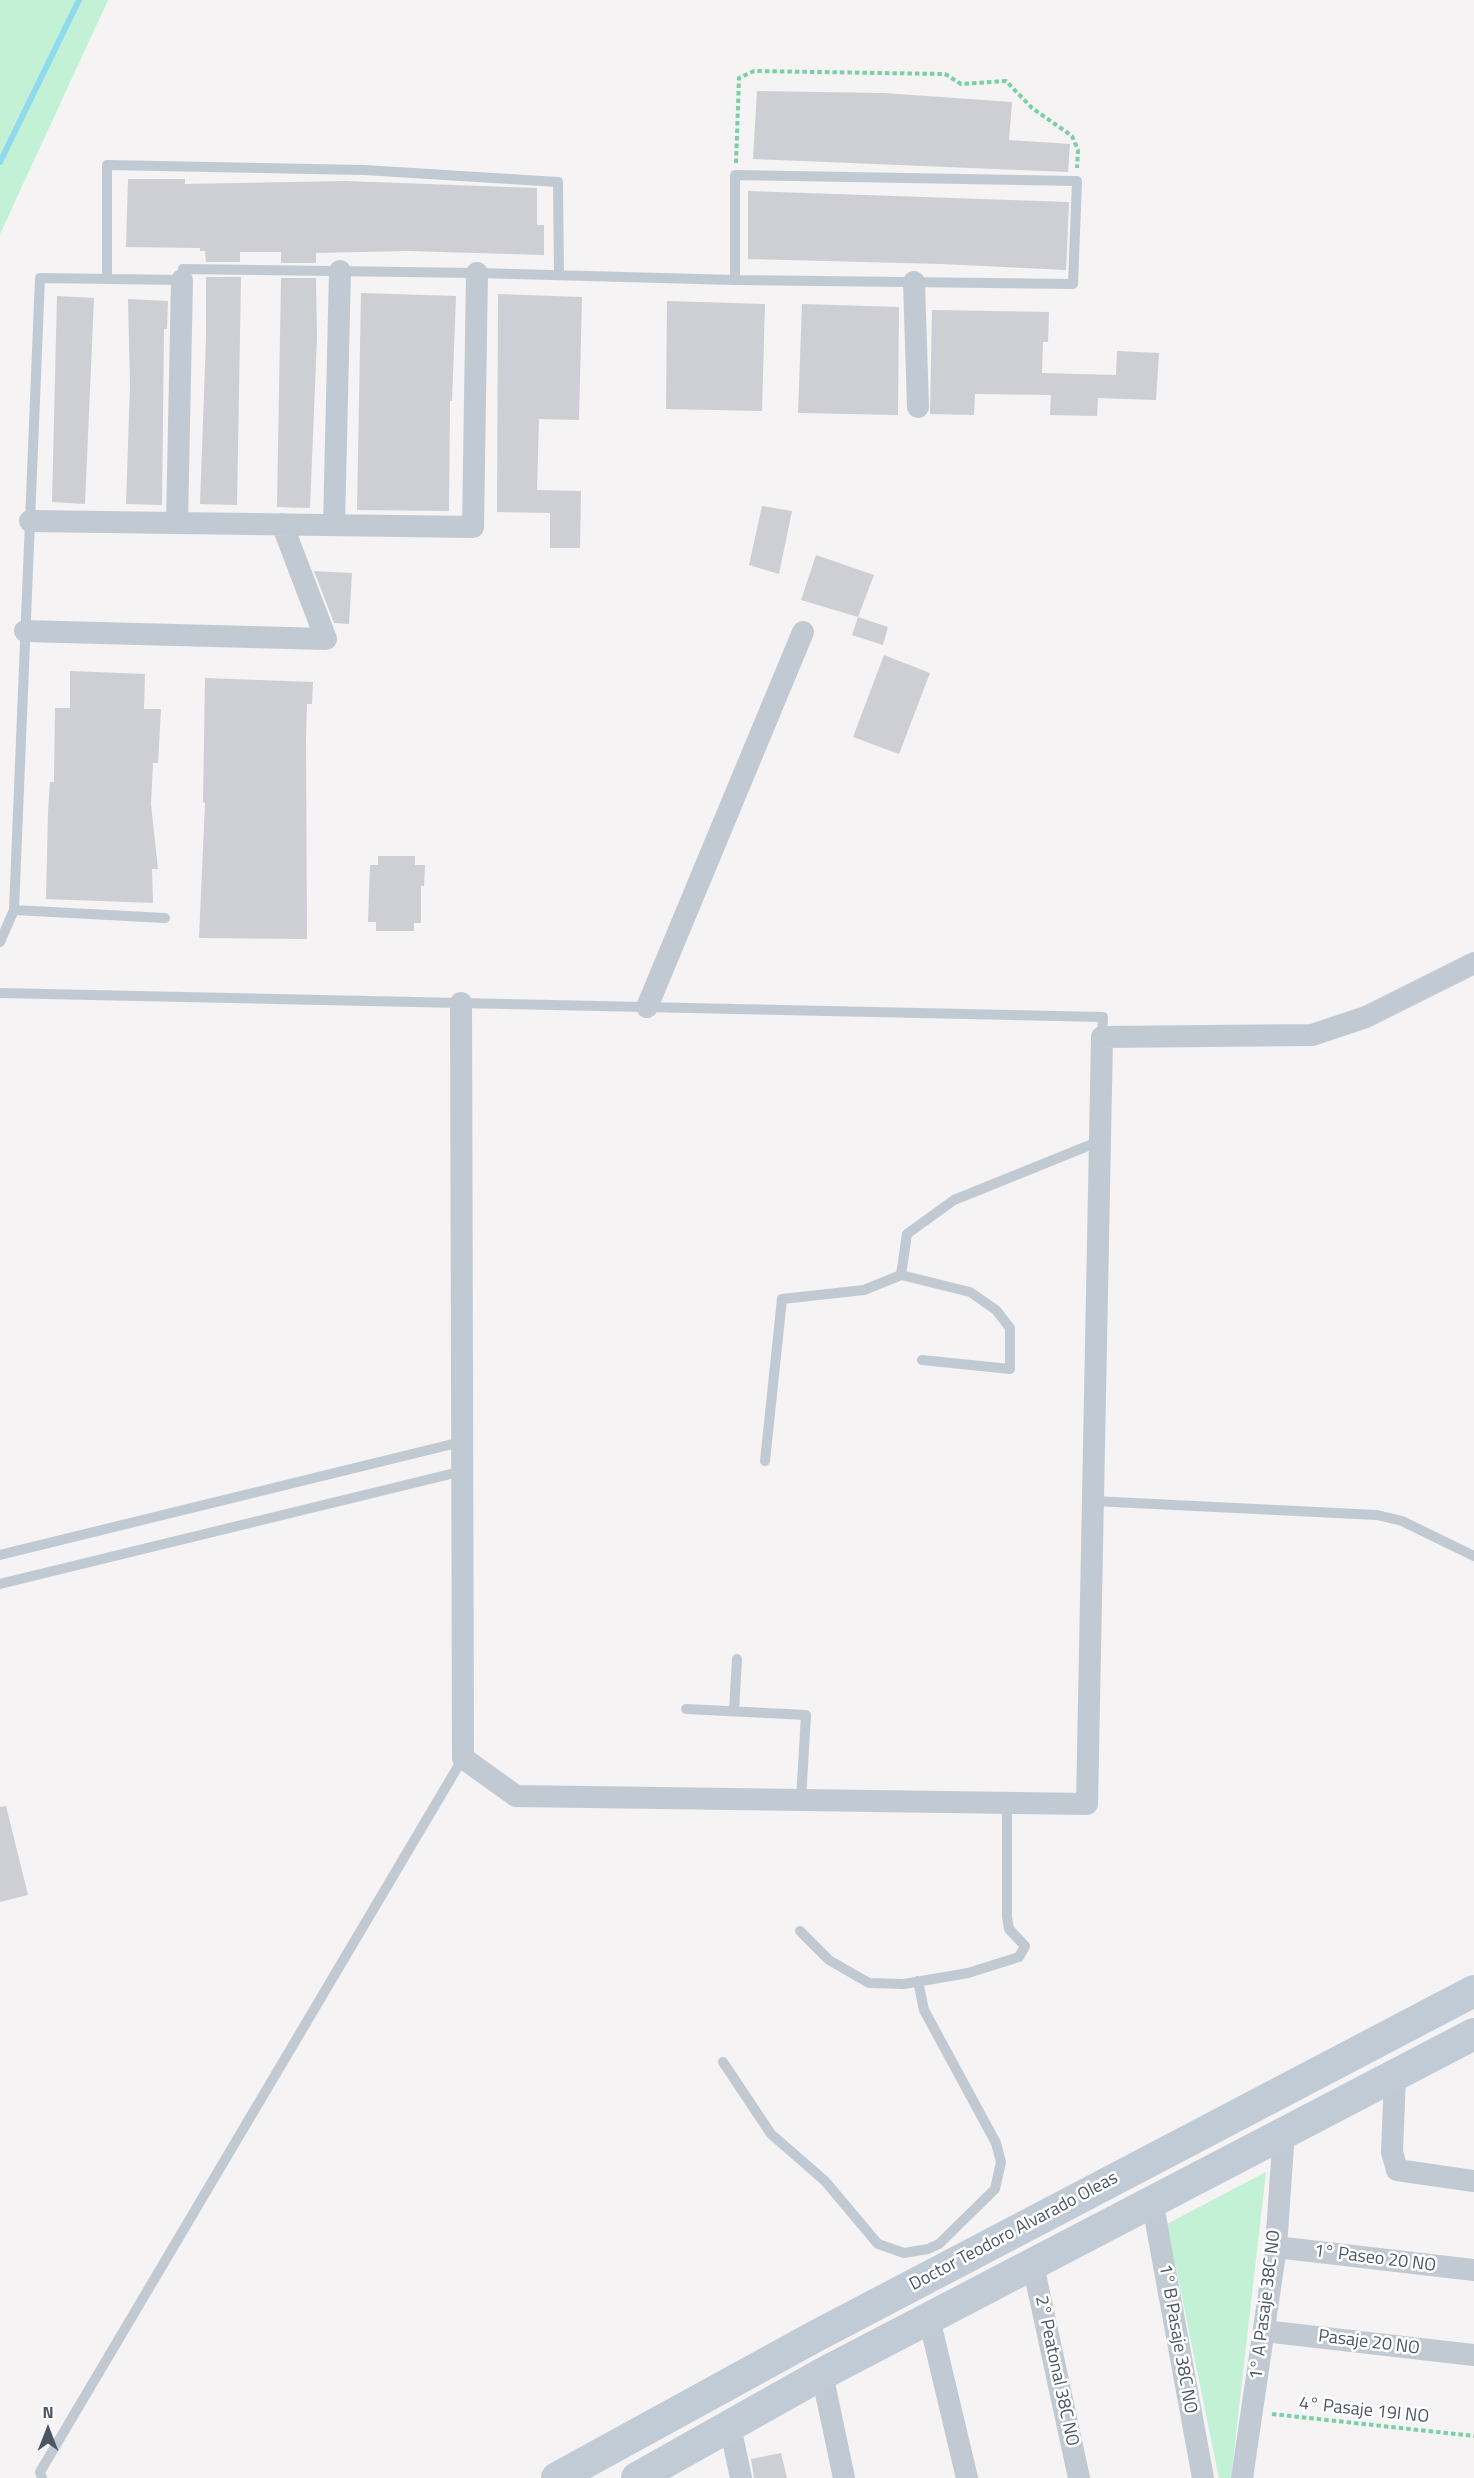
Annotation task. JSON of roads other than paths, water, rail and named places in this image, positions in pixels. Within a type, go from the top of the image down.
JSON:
[{"type":"main road","name":"Doctor Teodoro Alvarado Oleas","points":[[557,2478],[826,2331],[1474,1991]]},
{"type":"main road","name":"Doctor Teodoro Alvarado Oleas","points":[[642,2477],[822,2374],[1284,2131],[1474,2034]]},
{"type":"street","points":[[334,525],[340,271]]},
{"type":"street","points":[[30,521],[473,527],[477,273]]},
{"type":"street","points":[[177,523],[182,280]]},
{"type":"street","points":[[914,282],[918,407]]},
{"type":"street","points":[[25,631],[326,639],[282,524]]},
{"type":"street","points":[[647,1007],[803,632]]},
{"type":"street","points":[[461,1003],[463,1758],[516,1796],[1087,1804],[1102,1037],[1312,1035],[1366,1017],[1474,963]]},
{"type":"street","points":[[1395,2076],[1392,2152],[1397,2170],[1474,2181]]},
{"type":"street","name":"1° A Pasaje 38C NO","points":[[1242,2478],[1275,2247],[1284,2131]]},
{"type":"street","name":"1° B Pasaje 38C NO","points":[[1152,2200],[1203,2478]]},
{"type":"street","name":"1° Paseo 20 NO","points":[[1275,2247],[1474,2270]]},
{"type":"street","name":"2° Peatonal 38C NO","points":[[1033,2265],[1079,2478]]},
{"type":"street","points":[[929,2318],[967,2478]]},
{"type":"street","name":"Pasaje 20 NO","points":[[1264,2331],[1474,2355]]},
{"type":"street","points":[[822,2374],[844,2478]]},
{"type":"street","points":[[730,2426],[741,2478]]},
{"type":"lane","points":[[107,279],[107,165],[364,170],[558,182],[559,275]]},
{"type":"lane","points":[[0,942],[14,910],[40,278],[182,280],[183,269],[477,273],[735,280],[1073,284],[1077,181],[735,176],[735,280]]},
{"type":"lane","points":[[14,910],[165,918]]},
{"type":"lane","points":[[0,993],[1103,1017],[1102,1037]]},
{"type":"lane","points":[[901,1275],[907,1234],[954,1200],[1100,1141]]},
{"type":"lane","points":[[765,1461],[782,1299],[864,1290],[901,1275],[970,1292],[996,1310],[1010,1328],[1010,1369],[922,1360]]},
{"type":"lane","points":[[0,1555],[461,1442]]},
{"type":"lane","points":[[0,1584],[463,1471]]},
{"type":"lane","points":[[1093,1501],[1377,1515],[1402,1521],[1474,1556]]},
{"type":"lane","points":[[734,1711],[736,1659]]},
{"type":"lane","points":[[686,1709],[806,1714],[801,1800]]},
{"type":"lane","points":[[42,2478],[40,2472],[463,1758]]},
{"type":"lane","points":[[800,1931],[829,1960],[869,1983],[904,1984],[968,1973],[1019,1957],[1024,1951],[1022,1941],[1009,1929],[1007,1917],[1007,1803]]},
{"type":"lane","points":[[723,2062],[771,2134],[825,2181],[878,2244],[904,2253],[928,2249],[939,2244],[995,2189],[1001,2162],[996,2143],[924,2010],[918,1981]]},
{"type":"waterway","points":[[0,162],[79,0]]}]
